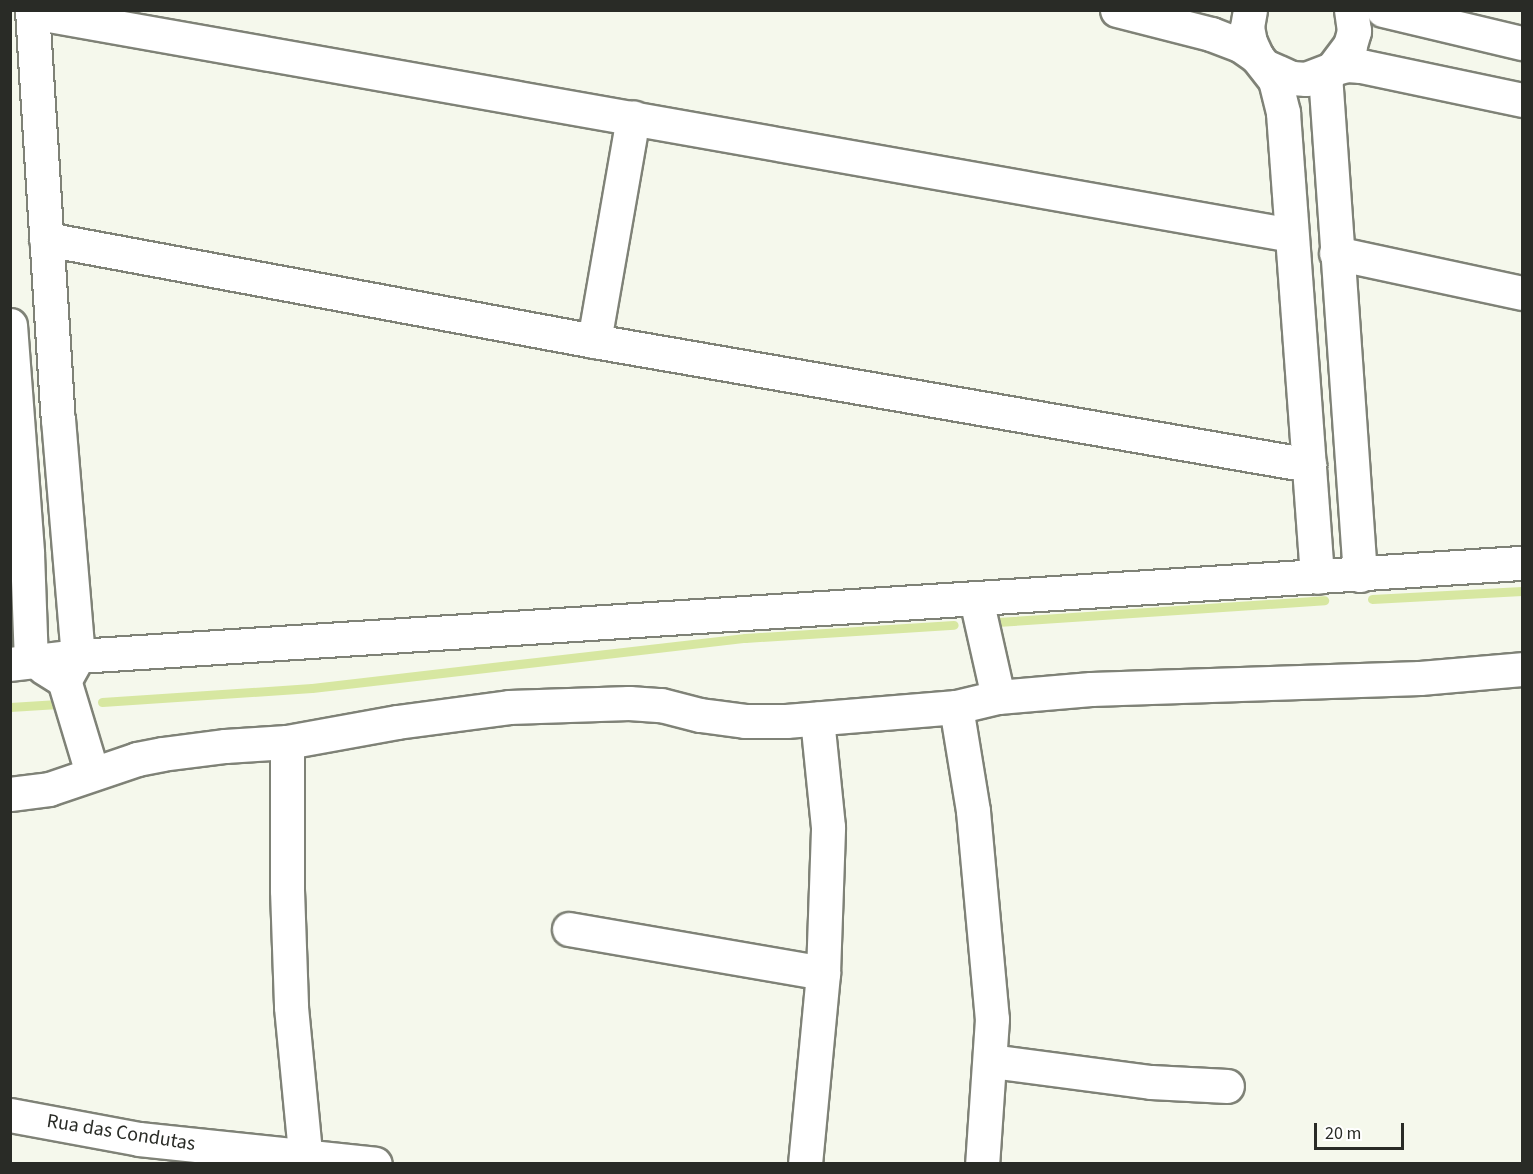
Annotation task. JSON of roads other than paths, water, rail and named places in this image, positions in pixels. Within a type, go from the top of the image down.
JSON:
[{"type":"street","points":[[1117,10],[1211,34],[1240,45],[1262,62],[1292,78],[1306,79],[1347,65],[1361,66],[1522,100]]},
{"type":"street","points":[[1250,10],[1248,27],[1262,62],[1275,80],[1283,113],[1317,577]]},
{"type":"street","points":[[1351,10],[1354,31],[1350,45],[1325,80],[1360,575]]},
{"type":"street","points":[[1383,10],[1522,43]]},
{"type":"street","points":[[92,773],[75,716],[71,668],[32,11],[1291,235]]},
{"type":"street","points":[[594,340],[633,117]]},
{"type":"street","points":[[46,239],[594,340],[1309,465]]},
{"type":"street","points":[[1336,253],[1522,293]]},
{"type":"street","points":[[10,325],[14,417],[27,553],[21,662],[71,668],[979,613],[1317,577],[1522,563]]},
{"type":"street","points":[[979,613],[998,697]]},
{"type":"street","points":[[10,794],[49,789],[92,773],[162,754],[225,746],[287,742],[397,722],[509,707],[629,703],[661,705],[700,715],[745,721],[817,719],[956,706],[998,697],[1091,689],[1437,677],[1522,669]]},
{"type":"street","points":[[956,706],[973,811],[992,1019],[991,1061],[982,1164]]},
{"type":"street","points":[[805,1164],[823,973],[828,826],[817,719]]},
{"type":"street","points":[[287,742],[287,890],[291,1007],[305,1160]]},
{"type":"street","points":[[569,929],[823,973]]},
{"type":"street","points":[[991,1061],[1151,1082],[1227,1086]]},
{"type":"street","name":"Rua das Condutas","points":[[10,1115],[139,1139],[305,1160],[375,1164]]},
{"type":"waterway","points":[[1372,599],[1522,591]]},
{"type":"waterway","points":[[997,622],[1324,600]]},
{"type":"waterway","points":[[102,702],[312,688],[745,638],[954,625]]},
{"type":"waterway","points":[[10,707],[58,704]]}]
